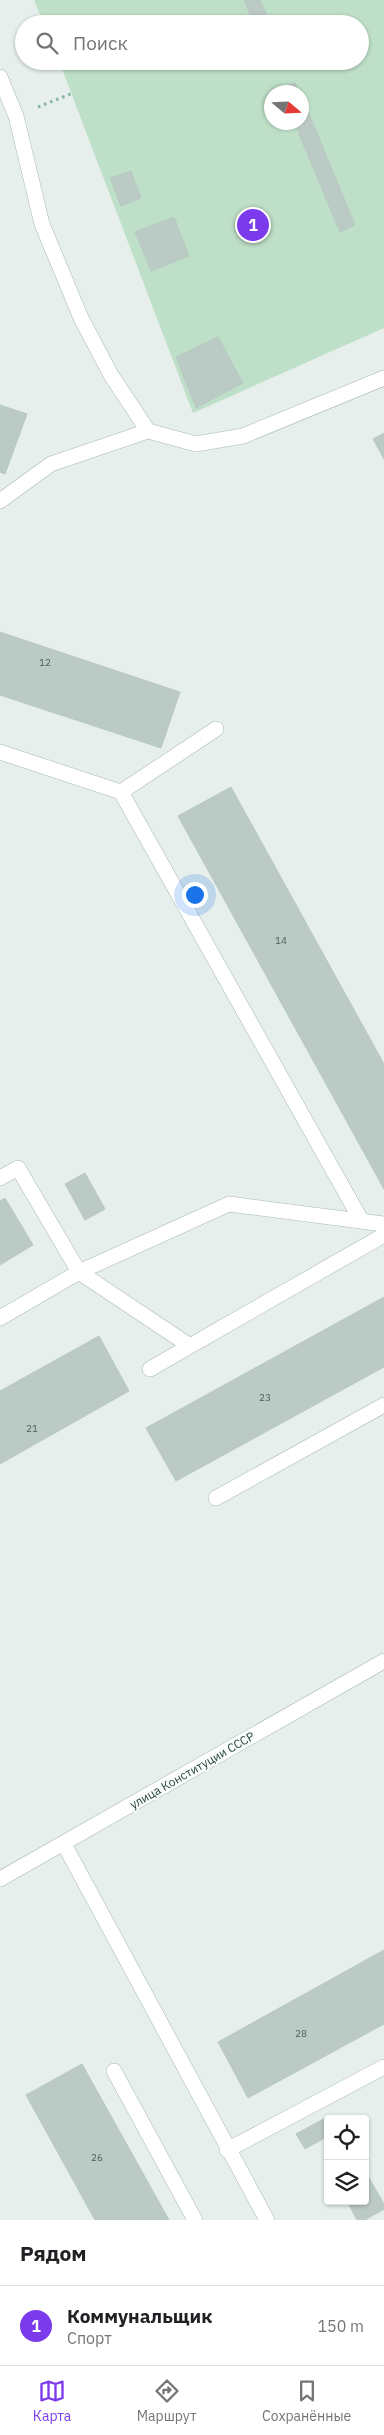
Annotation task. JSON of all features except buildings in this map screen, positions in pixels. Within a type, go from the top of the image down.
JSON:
[{"type":"street","points":[[0,77],[16,116],[42,224],[81,318],[111,375],[148,431]]},
{"type":"street","points":[[0,500],[51,464],[148,431],[196,444],[243,436],[384,378]]},
{"type":"street","points":[[121,792],[216,729]]},
{"type":"street","points":[[0,752],[121,792],[361,1220]]},
{"type":"street","points":[[0,1178],[18,1168],[79,1272],[190,1346]]},
{"type":"street","points":[[0,1318],[79,1272],[229,1204],[384,1224]]},
{"type":"street","points":[[150,1369],[384,1235]]},
{"type":"street","points":[[216,1498],[384,1405]]},
{"type":"street","name":"улица Конституции СССР","points":[[0,1879],[384,1661]]},
{"type":"street","points":[[64,1844],[227,2150],[267,2220]]},
{"type":"street","points":[[227,2150],[384,2067]]},
{"type":"street","points":[[114,2071],[195,2220]]},
{"type":"path","points":[[16,116],[72,93]]},
{"type":"green space","points":[[34,0],[384,0],[384,328],[193,413],[62,70],[369,70],[369,15],[40,15]]},
{"type":"place","name":"Коммунальщик","points":[[253,225]]}]
